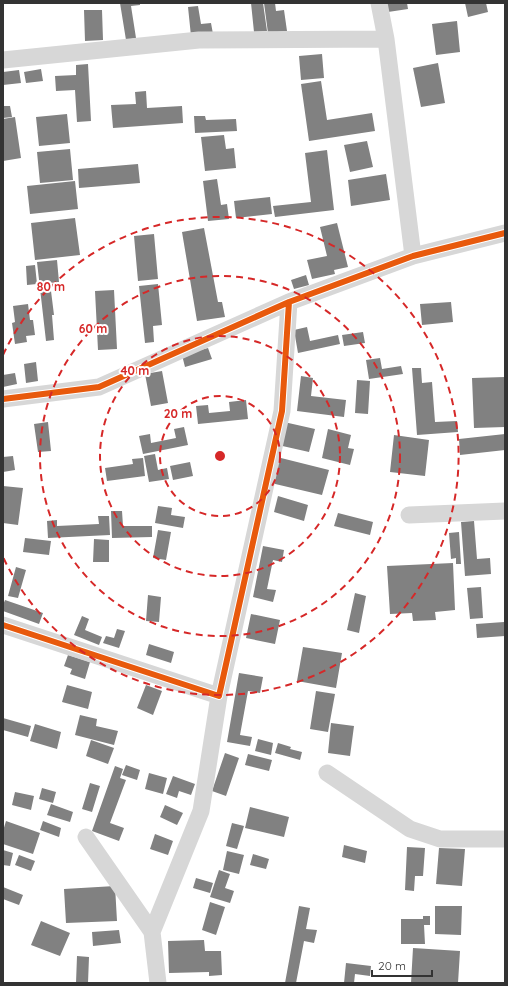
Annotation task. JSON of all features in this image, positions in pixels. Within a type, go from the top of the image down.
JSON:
[{"type":"street","points":[[379,3],[386,39],[413,256]]},
{"type":"street","points":[[3,60],[199,40],[386,39]]},
{"type":"street","points":[[3,399],[99,387],[289,302],[413,256],[505,233]]},
{"type":"street","points":[[152,932],[201,811],[219,696],[282,411],[289,302]]},
{"type":"street","points":[[409,515],[505,511]]},
{"type":"street","points":[[3,625],[219,696]]},
{"type":"street","points":[[327,773],[410,830],[440,839],[505,839]]},
{"type":"street","points":[[86,837],[152,932],[158,983]]},
{"type":"building","points":[[120,3],[140,3],[140,5],[131,6],[136,38],[126,40]]},
{"type":"building","points":[[251,3],[263,3],[267,31],[254,32]]},
{"type":"building","points":[[264,3],[275,3],[276,11],[284,10],[287,31],[268,33]]},
{"type":"building","points":[[386,3],[407,3],[408,9],[388,12]]},
{"type":"building","points":[[465,3],[486,3],[488,12],[468,17]]},
{"type":"building","points":[[198,6],[201,24],[211,23],[213,34],[191,36],[188,7]]},
{"type":"building","points":[[84,10],[102,10],[103,40],[85,41]]},
{"type":"building","points":[[457,21],[460,52],[436,55],[432,24]]},
{"type":"building","points":[[322,54],[324,78],[301,80],[299,56]]},
{"type":"building","points":[[438,63],[445,103],[421,107],[413,68]]},
{"type":"building","points":[[88,64],[91,121],[77,122],[75,90],[56,91],[55,76],[76,75],[76,65]]},
{"type":"building","points":[[41,69],[43,81],[26,83],[24,72]]},
{"type":"building","points":[[19,70],[21,83],[3,85],[3,72]]},
{"type":"building","points":[[321,81],[327,120],[372,113],[375,131],[309,141],[301,84]]},
{"type":"building","points":[[146,91],[147,108],[182,106],[183,123],[113,128],[111,105],[136,104],[135,92]]},
{"type":"building","points":[[3,106],[10,106],[12,117],[3,118]]},
{"type":"building","points":[[67,114],[70,143],[39,146],[36,117]]},
{"type":"building","points":[[194,116],[205,116],[206,120],[236,119],[237,131],[195,133]]},
{"type":"building","points":[[15,117],[21,158],[3,161],[3,119]]},
{"type":"building","points":[[224,135],[226,149],[234,148],[236,168],[205,171],[201,137]]},
{"type":"building","points":[[367,141],[373,167],[350,172],[344,145]]},
{"type":"building","points":[[70,149],[73,180],[40,183],[37,152]]},
{"type":"building","points":[[327,150],[334,210],[275,217],[273,206],[311,202],[305,153]]},
{"type":"building","points":[[138,164],[140,183],[79,188],[78,169]]},
{"type":"building","points":[[386,174],[390,200],[351,206],[348,180]]},
{"type":"building","points":[[217,179],[221,205],[227,204],[229,219],[208,221],[203,181]]},
{"type":"building","points":[[75,181],[78,209],[30,214],[27,186]]},
{"type":"building","points":[[270,197],[272,214],[236,218],[234,201]]},
{"type":"building","points":[[75,218],[80,255],[35,260],[31,223]]},
{"type":"building","points":[[337,223],[348,267],[334,270],[335,274],[312,279],[307,260],[327,256],[320,227]]},
{"type":"building","points":[[204,228],[218,302],[222,302],[225,317],[197,321],[182,232]]},
{"type":"building","points":[[154,234],[158,279],[138,281],[134,236]]},
{"type":"building","points":[[57,260],[59,282],[50,283],[54,315],[52,315],[54,340],[46,341],[37,262]]},
{"type":"building","points":[[35,265],[37,284],[27,285],[26,266]]},
{"type":"building","points":[[306,275],[309,285],[294,289],[291,280]]},
{"type":"building","points":[[158,284],[162,325],[153,326],[154,342],[145,343],[139,286]]},
{"type":"building","points":[[114,290],[117,349],[98,350],[95,291]]},
{"type":"building","points":[[451,302],[453,322],[422,325],[420,304]]},
{"type":"building","points":[[28,304],[30,320],[33,320],[35,335],[26,336],[27,342],[15,344],[12,323],[15,322],[13,306]]},
{"type":"building","points":[[307,327],[310,341],[338,335],[340,344],[298,353],[294,330]]},
{"type":"building","points":[[363,332],[365,343],[344,346],[342,335]]},
{"type":"building","points":[[208,348],[212,359],[185,367],[182,355]]},
{"type":"building","points":[[380,358],[382,369],[401,366],[403,374],[369,379],[366,360]]},
{"type":"building","points":[[36,362],[38,381],[26,383],[24,364]]},
{"type":"building","points":[[412,368],[421,368],[422,383],[432,382],[435,422],[457,421],[458,432],[417,435]]},
{"type":"building","points":[[162,371],[168,403],[151,406],[145,374]]},
{"type":"building","points":[[15,373],[17,384],[3,387],[3,375]]},
{"type":"building","points":[[301,376],[313,378],[311,396],[346,400],[344,417],[297,411]]},
{"type":"building","points":[[505,377],[505,427],[474,428],[472,378]]},
{"type":"building","points":[[357,380],[370,381],[368,414],[355,413]]},
{"type":"building","points":[[246,400],[248,419],[198,424],[196,406],[208,405],[209,413],[230,411],[229,402]]},
{"type":"building","points":[[48,422],[51,451],[38,452],[34,424]]},
{"type":"building","points":[[284,422],[315,429],[309,452],[278,445]]},
{"type":"building","points":[[184,427],[188,445],[143,454],[139,436],[150,434],[151,443],[176,438],[174,429]]},
{"type":"building","points":[[328,429],[351,435],[348,448],[354,449],[350,465],[322,458]]},
{"type":"building","points":[[505,434],[505,450],[460,455],[459,439]]},
{"type":"building","points":[[394,435],[429,440],[425,476],[390,472]]},
{"type":"building","points":[[155,454],[158,470],[167,468],[169,479],[149,482],[144,456]]},
{"type":"building","points":[[13,456],[15,470],[3,472],[3,457]]},
{"type":"building","points":[[277,457],[329,470],[322,495],[271,483]]},
{"type":"building","points":[[143,458],[145,476],[107,481],[105,468],[133,464],[132,459]]},
{"type":"building","points":[[190,462],[193,476],[173,480],[170,466]]},
{"type":"building","points":[[3,486],[23,488],[18,525],[3,523]]},
{"type":"building","points":[[278,496],[308,505],[304,521],[274,512]]},
{"type":"building","points":[[158,506],[172,508],[171,515],[185,517],[183,528],[155,523]]},
{"type":"building","points":[[111,511],[122,511],[123,526],[152,526],[152,537],[112,538]]},
{"type":"building","points":[[338,513],[373,522],[370,535],[334,526]]},
{"type":"building","points":[[98,516],[109,516],[110,535],[48,538],[47,521],[57,520],[57,526],[99,524]]},
{"type":"building","points":[[474,521],[477,559],[490,558],[491,574],[465,576],[461,522]]},
{"type":"building","points":[[158,530],[171,532],[166,560],[153,558]]},
{"type":"building","points":[[459,532],[461,564],[456,564],[456,558],[451,559],[449,533]]},
{"type":"building","points":[[25,538],[51,541],[49,555],[23,552]]},
{"type":"building","points":[[94,539],[109,540],[109,562],[93,562]]},
{"type":"building","points":[[263,546],[284,550],[282,562],[273,560],[267,589],[276,590],[273,602],[253,597]]},
{"type":"building","points":[[453,563],[455,610],[435,612],[436,620],[413,621],[412,613],[390,614],[387,566]]},
{"type":"building","points":[[16,567],[26,570],[18,598],[8,596]]},
{"type":"building","points":[[481,587],[483,618],[470,619],[467,588]]},
{"type":"building","points":[[355,593],[366,596],[359,633],[347,630]]},
{"type":"building","points":[[148,595],[161,597],[159,622],[146,621]]},
{"type":"building","points":[[5,600],[43,613],[39,624],[3,611]]},
{"type":"building","points":[[251,614],[280,620],[275,644],[246,638]]},
{"type":"building","points":[[82,616],[89,619],[85,630],[102,637],[99,645],[74,635]]},
{"type":"building","points":[[504,622],[505,636],[477,638],[476,624]]},
{"type":"building","points":[[117,629],[125,631],[119,648],[103,643],[106,636],[114,638]]},
{"type":"building","points":[[149,644],[174,652],[171,663],[146,655]]},
{"type":"building","points":[[303,647],[342,653],[336,688],[297,681]]},
{"type":"building","points":[[68,655],[90,662],[85,679],[70,674],[72,669],[64,666]]},
{"type":"building","points":[[239,673],[263,677],[260,693],[248,691],[240,735],[252,737],[250,746],[227,742]]},
{"type":"building","points":[[67,685],[92,692],[88,709],[62,702]]},
{"type":"building","points":[[146,685],[162,691],[153,715],[137,708]]},
{"type":"building","points":[[316,691],[335,694],[328,732],[310,729]]},
{"type":"building","points":[[80,715],[97,719],[96,726],[118,731],[114,745],[75,735]]},
{"type":"building","points":[[3,718],[31,726],[28,737],[3,730]]},
{"type":"building","points":[[331,723],[354,726],[350,756],[328,753]]},
{"type":"building","points":[[35,724],[61,732],[57,749],[30,741]]},
{"type":"building","points":[[258,739],[273,743],[271,755],[255,751]]},
{"type":"building","points":[[91,740],[114,748],[108,764],[86,756]]},
{"type":"building","points":[[278,743],[291,747],[290,749],[302,752],[300,760],[275,753]]},
{"type":"building","points":[[225,753],[239,758],[226,796],[212,791]]},
{"type":"building","points":[[248,754],[272,760],[269,771],[245,765]]},
{"type":"building","points":[[126,765],[140,770],[137,780],[122,775]]},
{"type":"building","points":[[115,766],[123,769],[120,778],[126,780],[110,823],[124,828],[119,841],[92,831]]},
{"type":"building","points":[[149,773],[167,778],[163,794],[145,789]]},
{"type":"building","points":[[173,776],[195,784],[191,795],[179,791],[177,798],[166,794]]},
{"type":"building","points":[[90,783],[100,786],[92,812],[82,809]]},
{"type":"building","points":[[42,788],[56,792],[53,803],[39,799]]},
{"type":"building","points":[[15,792],[34,796],[31,810],[12,805]]},
{"type":"building","points":[[51,804],[73,812],[70,822],[47,815]]},
{"type":"building","points":[[165,805],[183,813],[177,825],[160,817]]},
{"type":"building","points":[[250,807],[289,817],[284,837],[245,828]]},
{"type":"building","points":[[6,821],[40,833],[33,854],[3,844],[3,831]]},
{"type":"building","points":[[43,821],[61,828],[59,837],[40,830]]},
{"type":"building","points":[[232,823],[244,826],[237,849],[226,846]]},
{"type":"building","points":[[155,834],[173,841],[168,855],[150,849]]},
{"type":"building","points":[[344,845],[367,851],[365,863],[342,857]]},
{"type":"building","points":[[407,847],[425,848],[423,876],[415,876],[414,891],[405,890]]},
{"type":"building","points":[[439,848],[465,849],[462,886],[436,884]]},
{"type":"building","points":[[3,850],[13,853],[10,866],[3,865]]},
{"type":"building","points":[[227,851],[244,855],[239,874],[223,870]]},
{"type":"building","points":[[253,854],[269,859],[266,869],[250,865]]},
{"type":"building","points":[[19,855],[35,861],[31,871],[15,865]]},
{"type":"building","points":[[219,870],[230,874],[225,888],[234,891],[230,903],[210,897]]},
{"type":"building","points":[[196,878],[213,883],[210,893],[193,888]]},
{"type":"building","points":[[115,886],[117,921],[66,923],[64,889]]},
{"type":"building","points":[[3,887],[23,895],[19,905],[3,899]]},
{"type":"building","points":[[210,902],[225,907],[216,935],[202,930]]},
{"type":"building","points":[[299,906],[310,908],[306,929],[317,930],[314,943],[304,941],[296,983],[285,983]]},
{"type":"building","points":[[435,906],[462,906],[461,935],[435,934]]},
{"type":"building","points":[[423,916],[430,916],[430,925],[424,925],[425,944],[401,944],[401,919],[423,919]]},
{"type":"building","points":[[41,921],[70,933],[60,956],[31,945]]},
{"type":"building","points":[[119,930],[121,943],[93,946],[92,932]]},
{"type":"building","points":[[204,940],[205,951],[221,951],[222,975],[209,976],[209,972],[169,973],[168,941]]},
{"type":"building","points":[[413,948],[460,951],[458,983],[411,983]]},
{"type":"building","points":[[77,956],[89,957],[88,983],[76,983]]},
{"type":"building","points":[[346,963],[371,966],[370,976],[355,974],[354,983],[344,983]]},
{"type":"cycle path","points":[[3,399],[99,387],[289,302],[413,256],[505,233]]},
{"type":"cycle path","points":[[3,625],[219,696],[282,411],[289,302]]}]
